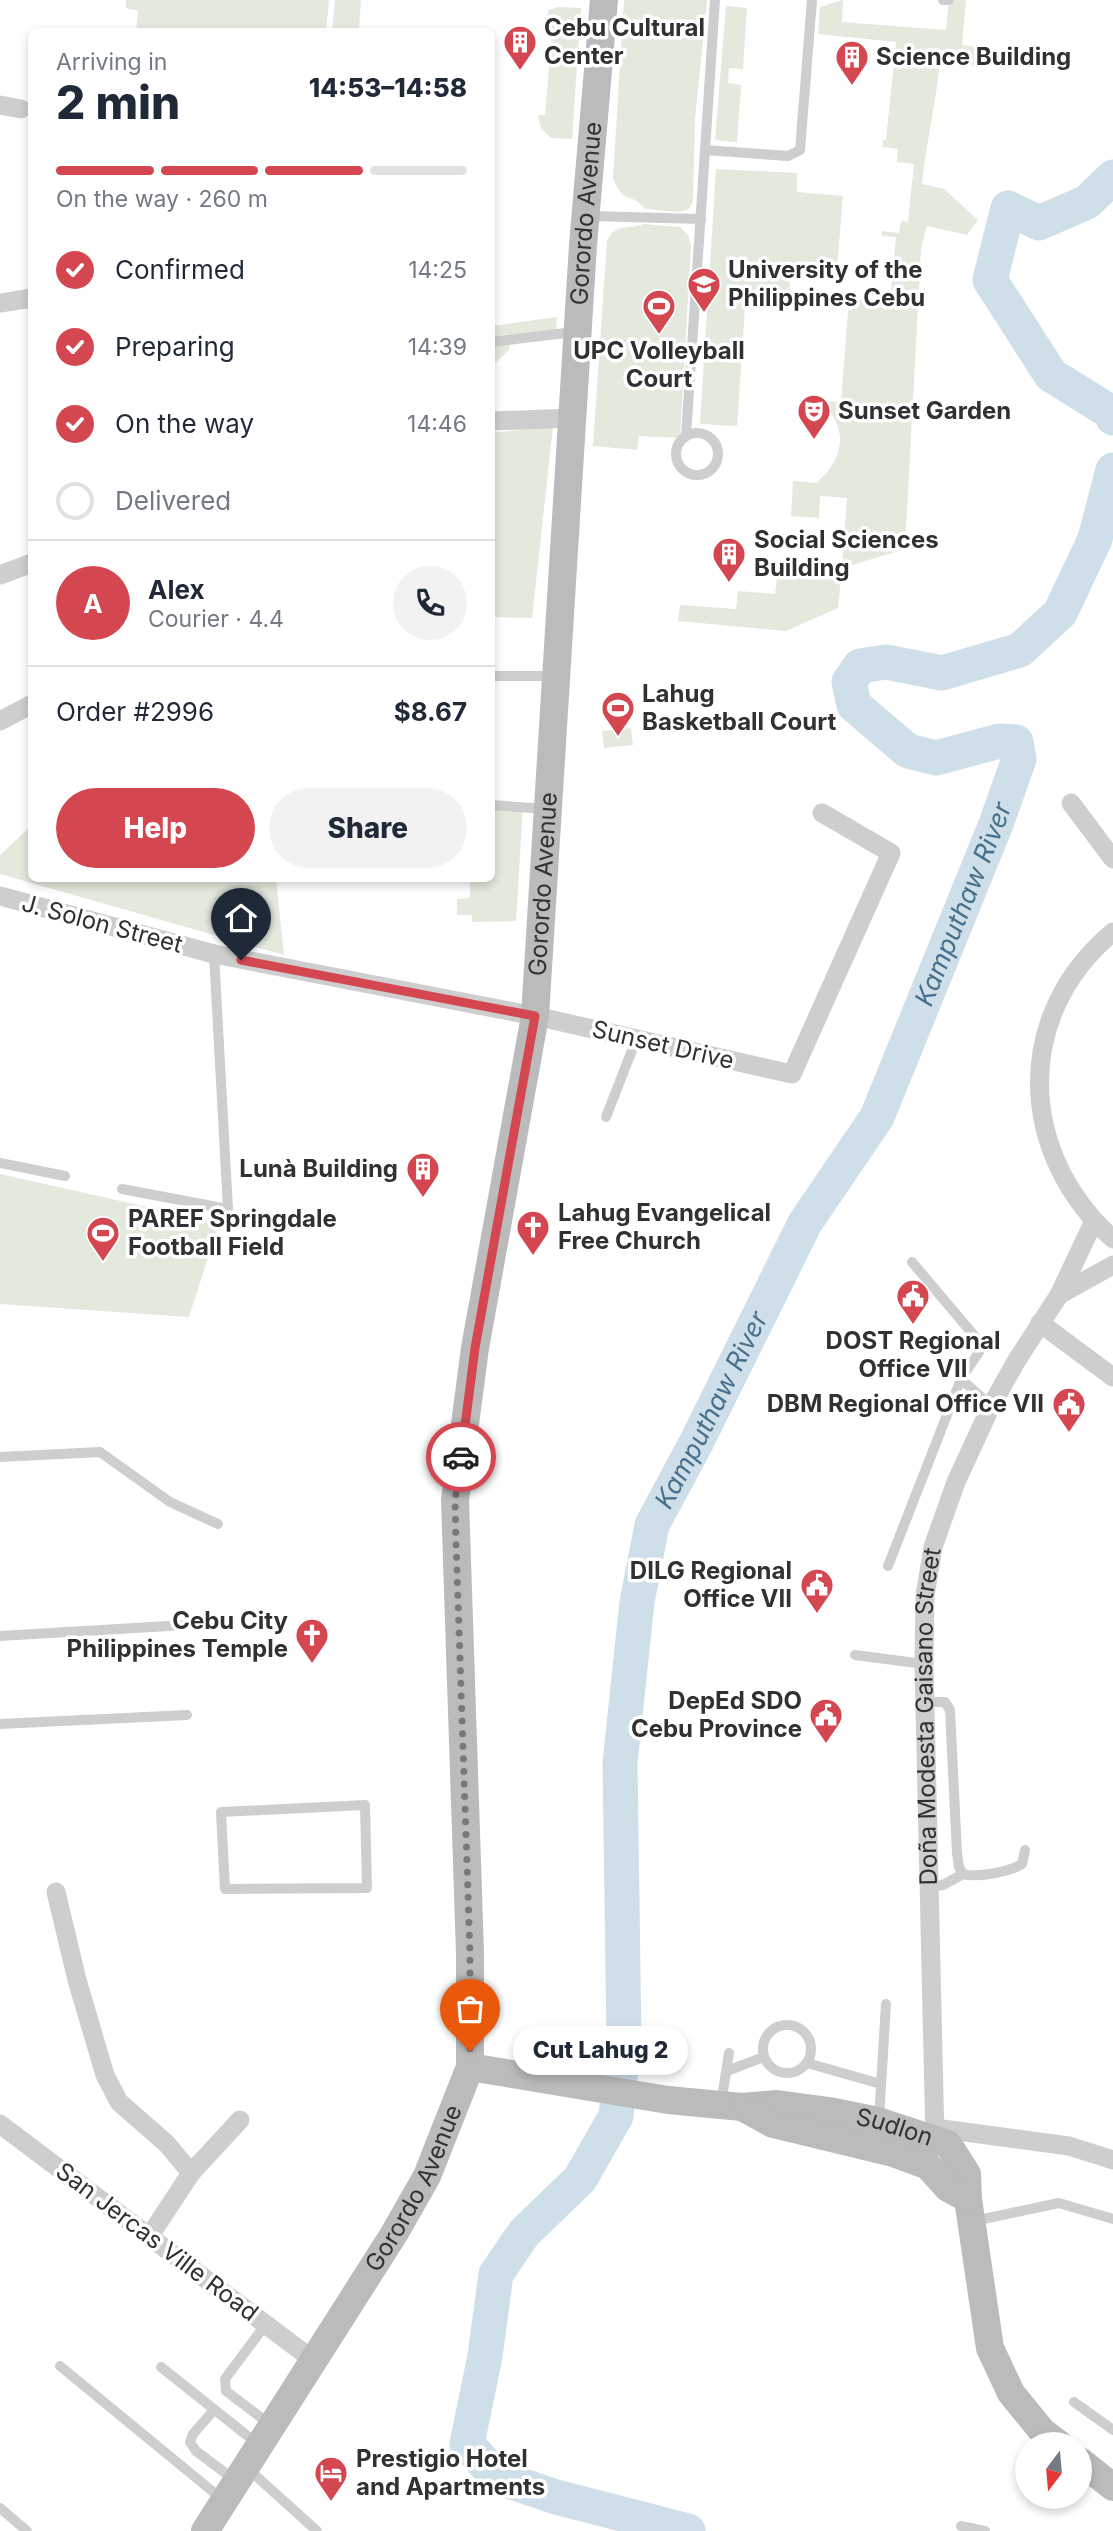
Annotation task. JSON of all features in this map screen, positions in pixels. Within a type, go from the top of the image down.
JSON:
[{"type":"main road","name":"Gorordo Avenue","points":[[205,2531],[394,2234],[427,2176],[470,2067],[469,1939],[455,1500],[475,1348],[535,1016],[572,418],[604,0]]},
{"type":"main road","name":"Sudlon","points":[[470,2067],[668,2100],[732,2106],[777,2104],[829,2111],[878,2121],[933,2145]]},
{"type":"main road","name":"Sudlon","points":[[732,2106],[773,2124],[893,2153],[948,2144],[967,2174],[970,2211]]},
{"type":"main road","points":[[970,2211],[990,2348],[1011,2393],[1043,2432]]},
{"type":"main road","points":[[1092,2470],[1113,2487]]},
{"type":"street","points":[[0,105],[21,109]]},
{"type":"street","points":[[0,303],[28,299]]},
{"type":"street","points":[[495,421],[572,418]]},
{"type":"street","points":[[0,575],[28,564]]},
{"type":"street","points":[[0,721],[28,706]]},
{"type":"street","points":[[1071,803],[1113,859]]},
{"type":"street","name":"Sunset Drive","points":[[535,1016],[792,1074],[891,853],[822,813]]},
{"type":"street","name":"J. Solon Street","points":[[0,896],[214,954],[535,1016]]},
{"type":"street","points":[[1113,932],[1085,958],[1059,999],[1044,1044],[1040,1067],[1041,1103],[1047,1139],[1065,1182],[1094,1221],[1113,1239]]},
{"type":"street","name":"Doña Modesta Gaisano Street","points":[[933,2145],[924,1664],[925,1596],[933,1547],[956,1482],[991,1406],[1059,1295],[1094,1221]]},
{"type":"street","name":"Doña Modesta Gaisano Street","points":[[1059,1295],[1113,1265]]},
{"type":"street","points":[[1040,1323],[1113,1377]]},
{"type":"street","points":[[56,1892],[77,1980],[105,2075],[119,2102],[167,2144],[191,2173]]},
{"type":"street","points":[[149,2237],[191,2173],[240,2120]]},
{"type":"street","name":"San Jercas Ville Road","points":[[0,2124],[313,2360]]},
{"type":"street","points":[[933,2145],[1069,2146],[1113,2160]]},
{"type":"lane","points":[[686,436],[704,434],[715,442],[719,456],[717,463],[708,473],[694,475],[682,469],[678,463],[677,450],[686,436],[715,0]]},
{"type":"lane","points":[[705,150],[788,156],[800,150],[811,0]]},
{"type":"lane","points":[[943,0],[949,0]]},
{"type":"lane","points":[[587,216],[701,219]]},
{"type":"lane","points":[[495,342],[578,331]]},
{"type":"lane","points":[[495,676],[557,676]]},
{"type":"lane","points":[[495,805],[548,809]]},
{"type":"lane","points":[[122,1189],[228,1209],[214,954]]},
{"type":"lane","points":[[606,1117],[636,1040]]},
{"type":"lane","points":[[0,1163],[65,1176]]},
{"type":"lane","points":[[888,1566],[961,1379],[983,1346],[912,1262]]},
{"type":"lane","points":[[961,1379],[991,1406]]},
{"type":"lane","points":[[0,1457],[100,1451],[170,1502],[218,1524]]},
{"type":"lane","points":[[0,1636],[185,1625]]},
{"type":"lane","points":[[855,1655],[924,1664]]},
{"type":"lane","points":[[925,1702],[945,1702],[950,1710],[957,1853],[963,1874]]},
{"type":"lane","points":[[0,1724],[187,1714]]},
{"type":"lane","points":[[365,1805],[367,1888],[225,1889],[221,1812],[365,1805]]},
{"type":"lane","points":[[930,1887],[943,1885],[963,1874],[971,1876],[1011,1871],[1021,1864],[1025,1850]]},
{"type":"lane","points":[[878,2121],[886,2004]]},
{"type":"lane","points":[[783,2025],[798,2027],[808,2036],[812,2050],[807,2063],[793,2073],[776,2070],[764,2057],[764,2043],[771,2031],[783,2025]]},
{"type":"lane","points":[[729,2053],[727,2071],[732,2106]]},
{"type":"lane","points":[[727,2071],[764,2057]]},
{"type":"lane","points":[[807,2063],[881,2084]]},
{"type":"lane","points":[[970,2211],[1059,2203],[1113,2219]]},
{"type":"lane","points":[[247,2464],[224,2386],[225,2379],[266,2324]]},
{"type":"lane","points":[[60,2366],[247,2464]]},
{"type":"lane","points":[[161,2367],[214,2410],[247,2464],[317,2531]]},
{"type":"lane","points":[[1074,2402],[1113,2430]]},
{"type":"lane","points":[[214,2410],[193,2434],[190,2442],[196,2451],[247,2464]]},
{"type":"lane","points":[[0,2508],[27,2531]]},
{"type":"lane","points":[[961,2526],[985,2531]]},
{"type":"shaded area","points":[[126,0],[329,0],[326,28],[136,28],[138,11],[126,8]]},
{"type":"shaded area","points":[[335,0],[361,0],[359,28],[332,28]]},
{"type":"shaded area","points":[[624,0],[707,0],[695,119],[693,201],[689,209],[680,212],[645,209],[636,200],[624,195],[613,178]]},
{"type":"shaded area","points":[[843,0],[842,22],[946,30],[949,0],[966,0],[962,45],[976,47],[974,66],[940,62],[924,169],[922,184],[944,189],[978,220],[967,235],[927,226],[921,249],[905,549],[842,568],[838,608],[786,631],[678,621],[680,605],[736,609],[738,591],[775,594],[779,563],[842,567],[847,498],[820,496],[819,518],[791,516],[793,481],[816,483],[826,474],[838,453],[840,442],[836,421],[819,401],[841,402],[849,299],[890,303],[896,237],[882,236],[882,231],[899,233],[901,221],[908,222],[914,164],[897,162],[898,149],[882,147],[883,140],[886,140],[896,42],[818,34],[820,7]]},
{"type":"shaded area","points":[[726,6],[747,8],[743,69],[729,68],[728,83],[741,85],[737,142],[715,140]]},
{"type":"shaded area","points":[[558,7],[581,8],[572,139],[551,138],[541,128],[538,115],[545,115],[552,33],[542,31],[549,10]]},
{"type":"shaded area","points":[[716,169],[797,173],[797,192],[843,196],[837,268],[791,265],[789,295],[746,292],[737,426],[700,424]]},
{"type":"shaded area","points":[[644,224],[680,227],[688,235],[691,245],[680,438],[639,436],[637,450],[593,446],[607,241],[618,229]]},
{"type":"shaded area","points":[[557,317],[556,330],[510,336],[509,350],[496,362],[495,326]]},
{"type":"shaded area","points":[[553,426],[532,618],[495,617],[495,433]]},
{"type":"shaded area","name":"Lahug Basketball Court","points":[[631,728],[633,745],[604,748],[602,731]]},
{"type":"shaded area","points":[[495,804],[523,806],[516,921],[472,922],[472,915],[457,915],[457,899],[470,898],[470,882],[495,882]]},
{"type":"shaded area","points":[[28,829],[28,882],[0,874],[0,855]]},
{"type":"shaded area","points":[[28,882],[276,882],[284,955]]},
{"type":"shaded area","name":"PAREF Springdale Football Field","points":[[0,1174],[219,1223],[189,1317],[0,1304]]},
{"type":"waterway","name":"Kamputhaw River","points":[[1113,177],[1087,202],[1039,223],[1008,208],[990,280],[1051,375],[1112,413],[1113,418]]},
{"type":"waterway","name":"Kamputhaw River","points":[[688,2531],[556,2497],[497,2477],[467,2444],[485,2356],[496,2274],[524,2233],[580,2179],[616,2116],[624,2040],[620,1763],[637,1602],[652,1525],[696,1443],[805,1223],[877,1117],[996,824],[1019,759],[1016,742],[1000,741],[936,758],[908,751],[854,705],[849,682],[860,666],[886,662],[942,673],[1020,650],[1060,613],[1095,539],[1113,470]]},
{"type":"way so far","points":[[461,1457],[455,1500],[470,1953],[470,2051]]},
{"type":"place","name":"Cebu Cultural Center","points":[[520,72]]},
{"type":"place","name":"Science Building","points":[[852,87]]},
{"type":"place","name":"University of the Philippines Cebu","points":[[704,314]]},
{"type":"place","name":"UPC Volleyball Court","points":[[659,336]]},
{"type":"place","name":"Sunset Garden","points":[[814,441]]},
{"type":"place","name":"Social Sciences Building","points":[[729,584]]},
{"type":"place","name":"Lahug Basketball Court","points":[[618,738]]},
{"type":"place","name":"Lunà Building","points":[[423,1199]]},
{"type":"place","name":"Lahug Evangelical Free Church","points":[[533,1257]]},
{"type":"place","name":"PAREF Springdale Football Field","points":[[103,1263]]},
{"type":"place","name":"DOST Regional Office VII","points":[[913,1326]]},
{"type":"place","name":"DBM Regional Office VII","points":[[1069,1434]]},
{"type":"place","name":"DILG Regional Office VII","points":[[817,1615]]},
{"type":"place","name":"Cebu City Philippines Temple","points":[[312,1665]]},
{"type":"place","name":"DepEd SDO Cebu Province","points":[[826,1745]]},
{"type":"place","name":"Cut Lahug 2","points":[[470,2051]]},
{"type":"place","name":"Prestigio Hotel and Apartments","points":[[331,2503]]},
{"type":"route","points":[[241,960],[535,1016],[475,1348],[461,1457]]}]
